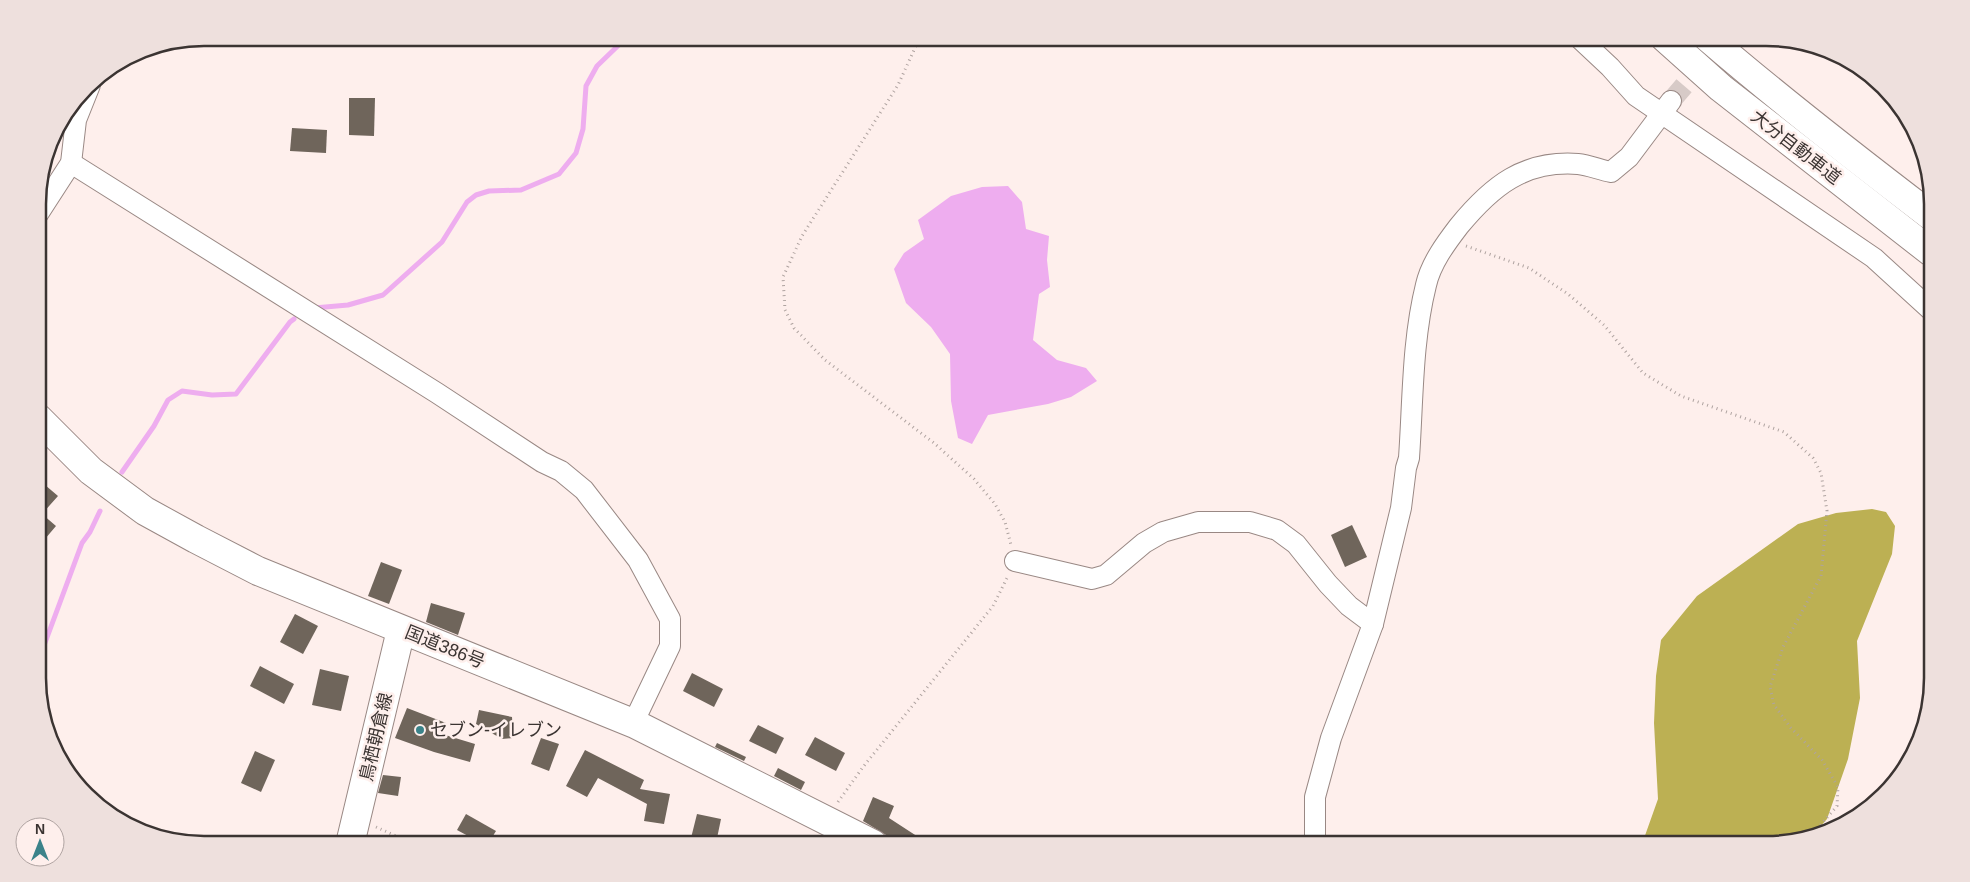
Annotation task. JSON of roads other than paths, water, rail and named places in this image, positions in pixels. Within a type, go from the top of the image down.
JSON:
[{"type":"main road","name":"大分自動車道","points":[[1673,46],[1721,88],[1924,247]]},
{"type":"main road","name":"大分自動車道","points":[[1716,46],[1924,211]]},
{"type":"main road","name":"国道386号","points":[[47,427],[91,471],[145,511],[258,571],[635,724],[856,836]]},
{"type":"main road","name":"鳥栖朝倉線","points":[[354,832],[401,630]]},
{"type":"street","points":[[1587,46],[1610,67],[1636,96],[1666,107],[1874,258],[1924,303]]},
{"type":"street","points":[[47,201],[72,164],[76,120],[83,104]]},
{"type":"street","points":[[1315,835],[1315,797],[1331,738],[1372,624],[1401,508],[1409,458],[1419,317],[1426,282],[1441,250],[1476,206],[1501,183],[1524,170],[1551,164],[1580,164],[1611,172],[1629,157],[1666,107]]},
{"type":"street","points":[[72,164],[264,283],[542,462],[561,471],[584,490],[638,560],[670,619],[670,646],[638,713],[635,724]]},
{"type":"street","points":[[1015,561],[1092,579],[1106,575],[1144,543],[1163,532],[1198,522],[1250,522],[1277,530],[1296,544],[1328,584],[1349,606],[1372,624]]},
{"type":"waterway","points":[[314,308],[348,305],[383,295],[442,242],[467,202],[476,195],[489,191],[521,190],[559,174],[576,153],[583,129],[586,86],[597,66],[618,46]]},
{"type":"waterway","points":[[122,472],[154,426],[168,400],[182,391],[212,395],[236,394],[294,319]]},
{"type":"waterway","points":[[46,640],[82,543],[90,532],[100,511]]},
{"type":"tunnel","points":[[1671,101],[1718,46]]},
{"type":"place","name":"セブン-イレブン","points":[[420,730]]}]
